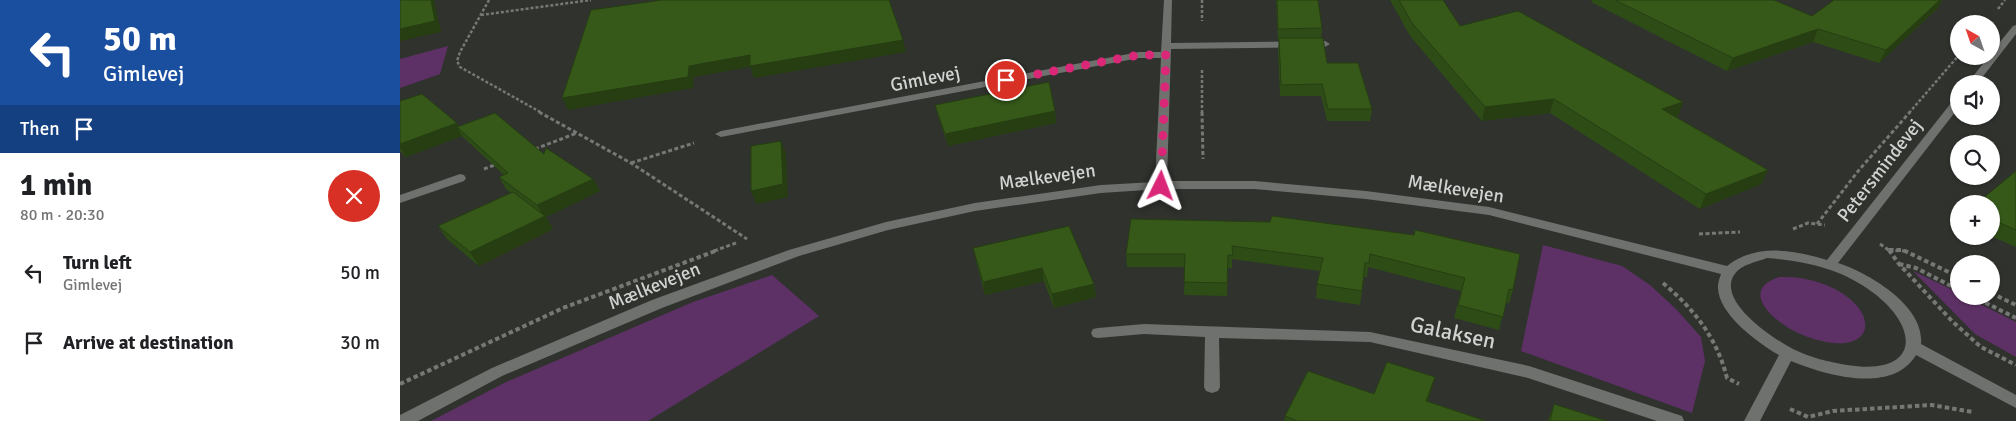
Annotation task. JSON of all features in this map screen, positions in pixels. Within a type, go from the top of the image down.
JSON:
[{"type":"street","points":[[1161,186],[1168,0]]},
{"type":"street","points":[[1979,75],[2016,28]]},
{"type":"street","name":"Gimlevej","points":[[720,134],[1167,50],[1202,45],[1325,44]]},
{"type":"street","name":"Petersmindevej","points":[[1830,265],[1950,112]]},
{"type":"street","points":[[400,199],[460,178]]},
{"type":"street","name":"Mælkevejen","points":[[404,421],[506,368],[657,304],[794,253],[886,226],[975,207],[1101,189],[1254,185],[1366,195],[1488,211],[1620,242],[1728,271]]},
{"type":"street","points":[[1767,254],[1808,258],[1830,265],[1869,283],[1900,308],[1915,335],[1914,347],[1908,358],[1897,367],[1880,372],[1860,373],[1811,363],[1787,353],[1752,330],[1733,310],[1726,296],[1724,283],[1728,271],[1744,260],[1767,254]]},
{"type":"street","name":"Galaksen","points":[[1098,334],[1144,329],[1370,338],[1529,372],[1676,421]]},
{"type":"street","points":[[1212,332],[1212,387]]},
{"type":"street","points":[[1914,347],[2016,402]]},
{"type":"street","points":[[1752,421],[1787,353]]},
{"type":"path","points":[[489,0],[457,61],[460,68],[631,163],[747,239]]},
{"type":"path","points":[[480,15],[591,0]]},
{"type":"path","points":[[1202,0],[1203,159]]},
{"type":"path","points":[[1817,224],[1859,170],[1950,65]]},
{"type":"path","points":[[532,150],[577,133]]},
{"type":"path","points":[[631,163],[720,134]]},
{"type":"path","points":[[1162,160],[1210,159]]},
{"type":"path","points":[[460,178],[505,161]]},
{"type":"path","points":[[1791,230],[1808,223],[1858,230],[1890,250],[1899,264],[1952,321],[1981,347],[2016,364]]},
{"type":"path","points":[[1698,234],[1744,232]]},
{"type":"path","points":[[400,384],[563,308],[756,237]]},
{"type":"path","points":[[1890,250],[1903,250],[1950,273]]},
{"type":"path","points":[[1899,264],[1916,268],[1950,285]]},
{"type":"path","points":[[2000,297],[2016,305]]},
{"type":"path","points":[[1990,305],[2016,318]]},
{"type":"shaded area","points":[[448,46],[440,74],[400,88],[400,59]]},
{"type":"shaded area","points":[[1543,245],[1622,266],[1650,285],[1676,309],[1701,337],[1705,361],[1692,413],[1521,351]]},
{"type":"shaded area","points":[[1913,271],[1950,289],[1950,305],[1982,305],[2016,322],[2016,357],[1975,334]]},
{"type":"shaded area","points":[[772,275],[819,316],[648,421],[431,421],[506,382],[693,302]]},
{"type":"shaded area","points":[[1779,277],[1807,279],[1843,293],[1858,307],[1863,315],[1865,330],[1861,336],[1846,343],[1825,342],[1798,333],[1780,322],[1771,315],[1761,298],[1761,290],[1767,283]]},
{"type":"building","points":[[400,0],[431,0],[435,21],[400,29]]},
{"type":"building","points":[[662,0],[889,0],[903,40],[750,66],[750,55],[689,66],[688,77],[562,98],[591,10]]},
{"type":"building","points":[[1277,0],[1318,0],[1322,28],[1278,29]]},
{"type":"building","points":[[1399,0],[1443,0],[1460,26],[1518,11],[1683,102],[1662,109],[1768,170],[1706,194],[1554,99],[1485,107],[1412,23]]},
{"type":"building","points":[[1615,0],[1774,0],[1812,16],[1834,0],[1940,0],[1886,50],[1818,29],[1733,58]]},
{"type":"building","points":[[1279,38],[1323,38],[1327,63],[1358,63],[1372,109],[1328,109],[1322,84],[1281,85]]},
{"type":"building","points":[[1049,82],[1055,111],[945,134],[935,105]]},
{"type":"building","points":[[422,94],[457,123],[400,144],[400,101]]},
{"type":"building","points":[[495,113],[544,154],[546,148],[593,179],[537,205],[499,177],[508,173],[457,127]]},
{"type":"building","points":[[781,141],[783,184],[751,191],[751,146]]},
{"type":"building","points":[[2016,171],[2016,230],[2000,223],[2000,195],[1987,195]]},
{"type":"building","points":[[513,192],[545,216],[470,252],[438,226]]},
{"type":"building","points":[[1272,216],[1414,235],[1415,230],[1520,254],[1513,290],[1509,289],[1503,317],[1458,305],[1465,278],[1370,254],[1369,263],[1365,263],[1362,291],[1317,284],[1323,258],[1232,246],[1233,255],[1228,255],[1227,283],[1184,282],[1185,254],[1126,254],[1131,219],[1270,222]]},
{"type":"building","points":[[1069,226],[1094,284],[1052,294],[1042,268],[983,282],[973,248]]},
{"type":"building","points":[[1387,362],[1435,377],[1426,401],[1486,421],[1297,421],[1285,416],[1308,371],[1374,394]]},
{"type":"building","points":[[1554,404],[1607,421],[1550,421]]},
{"type":"route","points":[[1006,80],[1139,55],[1166,55],[1161,186]]}]
